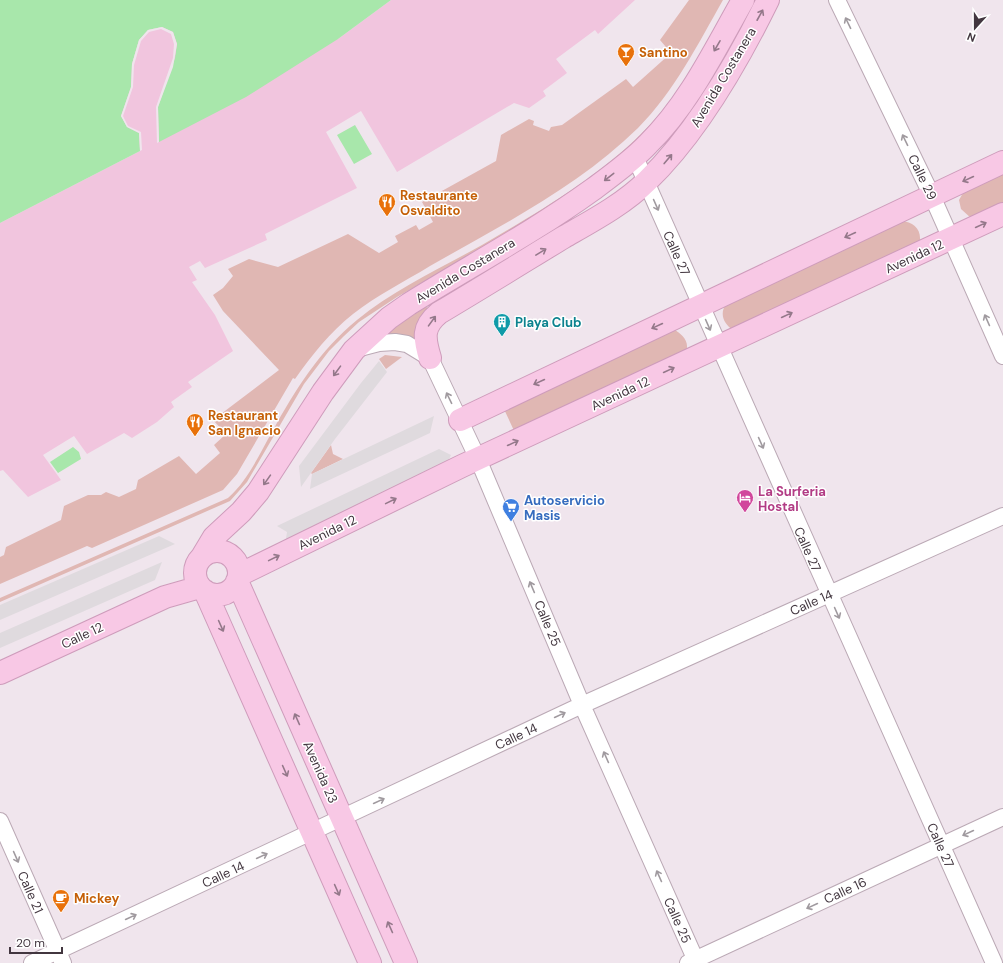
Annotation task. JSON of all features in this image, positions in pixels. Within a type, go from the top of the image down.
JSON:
[{"type":"main road","name":"Avenida Costanera","points":[[199,561],[214,537],[241,512],[258,492],[323,392],[354,350],[389,318],[409,304],[539,226],[576,201],[635,157],[654,138],[687,95],[743,0]]},
{"type":"main road","name":"Avenida Costanera","points":[[430,358],[425,342],[426,332],[428,324],[440,313],[587,224],[646,183],[682,142],[702,114],[721,84],[768,0]]},
{"type":"main road","points":[[460,420],[1003,162]]},
{"type":"main road","name":"Avenida 12","points":[[238,578],[478,459],[1003,214]]},
{"type":"main road","points":[[203,589],[212,594],[224,594],[230,591],[238,578],[236,562],[226,553],[213,551],[199,561],[195,576],[203,589],[370,963]]},
{"type":"main road","name":"Calle 12","points":[[165,597],[199,561]]},
{"type":"main road","name":"Avenida 23","points":[[238,578],[406,963]]},
{"type":"main road","name":"Calle 12","points":[[0,673],[165,597],[203,589]]},
{"type":"street","name":"Calle 29","points":[[837,0],[952,238],[1003,356]]},
{"type":"street","name":"Calle 27","points":[[635,157],[828,594],[994,963]]},
{"type":"street","points":[[354,350],[379,343],[395,342],[407,344],[430,358]]},
{"type":"street","name":"Calle 25","points":[[430,358],[478,459],[582,705],[694,962]]},
{"type":"street","name":"Calle 14","points":[[32,963],[60,957],[312,833],[582,705],[1003,516]]},
{"type":"street","name":"Calle 16","points":[[694,962],[1003,817]]},
{"type":"street","name":"Calle 21","points":[[0,821],[60,957]]},
{"type":"shaded area","points":[[0,0],[391,0],[338,39],[246,97],[159,142],[158,107],[175,58],[177,44],[173,32],[162,27],[148,30],[139,40],[132,64],[131,87],[121,116],[127,127],[139,133],[140,151],[0,223]]},
{"type":"shaded area","points":[[689,0],[723,0],[685,67],[663,99],[638,128],[615,149],[565,186],[512,220],[381,295],[362,307],[345,321],[322,344],[295,379],[293,378],[237,474],[223,490],[92,548],[87,546],[0,584],[0,557],[4,555],[6,547],[61,520],[64,506],[88,495],[101,495],[106,492],[119,497],[136,489],[138,480],[179,456],[196,474],[220,453],[214,445],[226,434],[213,420],[279,370],[223,311],[213,295],[223,288],[233,276],[228,269],[249,259],[278,267],[348,234],[379,253],[398,242],[395,236],[416,225],[419,230],[433,222],[422,202],[496,161],[501,135],[529,119],[534,121],[533,125],[549,131],[551,127],[562,125],[626,79],[633,87],[671,53],[660,40]]},
{"type":"shaded area","points":[[730,0],[734,0],[693,73],[645,135],[609,166],[533,219],[397,297],[359,322],[329,351],[304,384],[247,482],[230,501],[0,602],[0,598],[228,498],[247,475],[258,458],[299,386],[331,344],[357,320],[386,299],[482,245],[566,194],[624,150],[656,119],[680,87],[701,53]]},
{"type":"shaded area","points":[[355,125],[372,154],[354,164],[337,135]]},
{"type":"shaded area","points":[[1003,173],[1003,207],[972,219],[961,209],[959,200],[963,193]]},
{"type":"shaded area","points":[[901,221],[913,224],[918,229],[920,241],[733,330],[725,322],[723,311],[726,304]]},
{"type":"shaded area","points":[[426,307],[428,308],[415,340],[386,335],[405,320]]},
{"type":"shaded area","points":[[673,329],[686,341],[686,352],[516,435],[503,407]]},
{"type":"shaded area","points":[[385,355],[402,357],[386,369],[379,359]]},
{"type":"shaded area","points":[[379,361],[387,372],[335,439],[301,487],[299,466]]},
{"type":"shaded area","points":[[434,416],[430,433],[310,489],[312,474]]},
{"type":"shaded area","points":[[331,445],[333,454],[343,459],[312,474],[311,473]]},
{"type":"shaded area","points":[[73,447],[79,452],[81,459],[58,473],[50,462]]},
{"type":"shaded area","points":[[439,449],[451,455],[446,466],[285,545],[287,532],[277,526]]},
{"type":"shaded area","points":[[159,536],[175,544],[0,620],[0,605]]},
{"type":"shaded area","points":[[162,562],[155,580],[0,648],[0,633]]},
{"type":"sand","points":[[391,0],[635,0],[598,34],[595,30],[556,59],[567,73],[543,91],[546,96],[529,108],[514,103],[397,172],[361,111],[326,132],[357,188],[265,234],[267,240],[205,268],[200,261],[189,267],[197,280],[192,282],[215,315],[233,351],[188,382],[192,387],[171,402],[174,407],[157,422],[132,438],[124,433],[87,454],[74,436],[43,455],[61,480],[28,497],[3,470],[0,471],[0,223],[140,151],[121,116],[132,64],[139,40],[148,30],[162,27],[338,39]]},
{"type":"pier","points":[[162,27],[173,32],[177,44],[173,67],[158,107],[159,142],[157,143],[156,107],[173,58],[174,44],[171,34],[161,29],[149,32],[141,41],[134,65],[133,87],[123,116],[128,126],[141,132],[142,150],[140,151],[139,133],[127,127],[121,116],[131,87],[132,64],[139,40],[148,30]]},
{"type":"place","name":"Santino","points":[[626,67]]},
{"type":"place","name":"Restaurante Osvaldito","points":[[387,217]]},
{"type":"place","name":"Playa Club","points":[[502,337]]},
{"type":"place","name":"Restaurant San Ignacio","points":[[195,437]]},
{"type":"place","name":"La Surferia Hostal","points":[[745,513]]},
{"type":"place","name":"Autoservicio Masis","points":[[511,522]]},
{"type":"place","name":"Mickey","points":[[61,913]]}]
